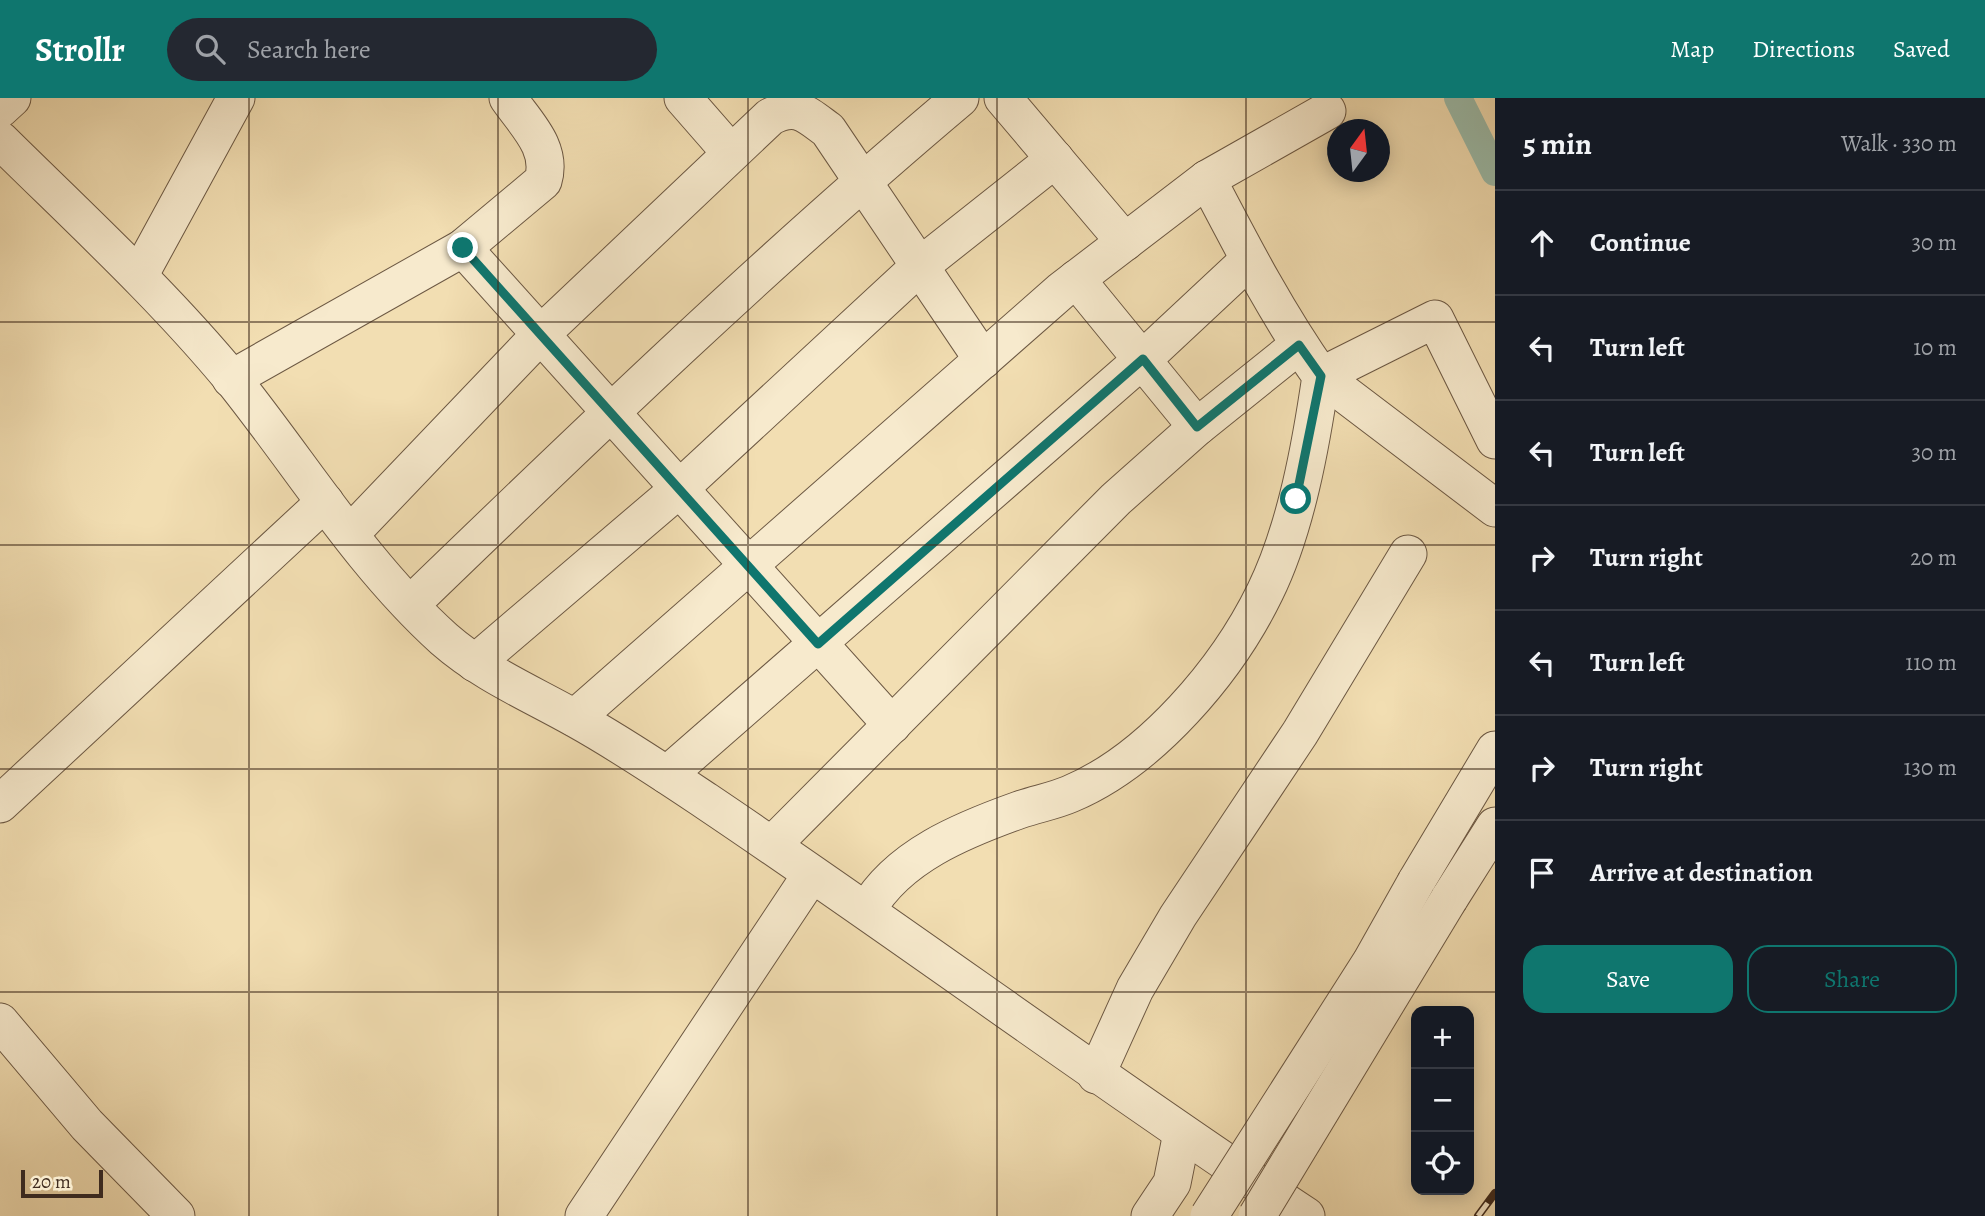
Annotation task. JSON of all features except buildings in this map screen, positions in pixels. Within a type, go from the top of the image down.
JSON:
[{"type":"street","points":[[0,109],[12,98]]},
{"type":"street","points":[[139,276],[236,98]]},
{"type":"street","points":[[232,379],[463,248],[543,180],[547,167],[545,152],[508,98]]},
{"type":"street","points":[[683,98],[731,153]]},
{"type":"street","points":[[410,605],[610,412],[862,180],[960,98]]},
{"type":"street","points":[[1003,98],[1125,242]]},
{"type":"street","points":[[350,534],[541,334],[731,153],[770,117],[784,109],[795,110],[828,130],[983,360]]},
{"type":"street","points":[[575,718],[1076,279],[1207,179],[1327,111]]},
{"type":"street","points":[[0,140],[139,276],[232,379],[350,534],[410,605],[475,663],[509,685],[575,718],[667,775],[772,845],[811,875],[867,910],[1096,1075],[1306,1216]]},
{"type":"street","points":[[475,663],[679,489],[920,266],[1055,159]]},
{"type":"street","points":[[1207,179],[1249,260],[1299,345],[1321,376],[1495,508]]},
{"type":"street","points":[[463,248],[892,725]]},
{"type":"street","points":[[667,775],[1143,359],[1249,260]]},
{"type":"street","points":[[1076,279],[1197,427]]},
{"type":"street","points":[[1321,376],[1435,319],[1495,440]]},
{"type":"street","points":[[772,845],[1116,499],[1197,427],[1299,345]]},
{"type":"street","points":[[867,910],[874,897],[901,870],[934,847],[1103,779],[1138,754],[1207,681],[1244,629],[1266,590],[1278,560],[1298,489],[1321,376]]},
{"type":"street","points":[[0,804],[325,502]]},
{"type":"street","points":[[1096,1075],[1135,989],[1178,916],[1300,733],[1408,554]]},
{"type":"street","points":[[1209,1216],[1371,962],[1495,750]]},
{"type":"street","points":[[1257,1216],[1495,826]]},
{"type":"street","points":[[584,1216],[811,875]]},
{"type":"street","points":[[0,1022],[87,1125],[176,1216]]},
{"type":"street","points":[[1150,1216],[1172,1184],[1182,1133]]},
{"type":"waterway","points":[[1458,98],[1495,172]]},
{"type":"railway","points":[[1478,1216],[1495,1193]]},
{"type":"route","points":[[463,248],[818,644],[1143,359],[1197,427],[1299,345],[1321,376],[1315,417],[1296,499]]}]
